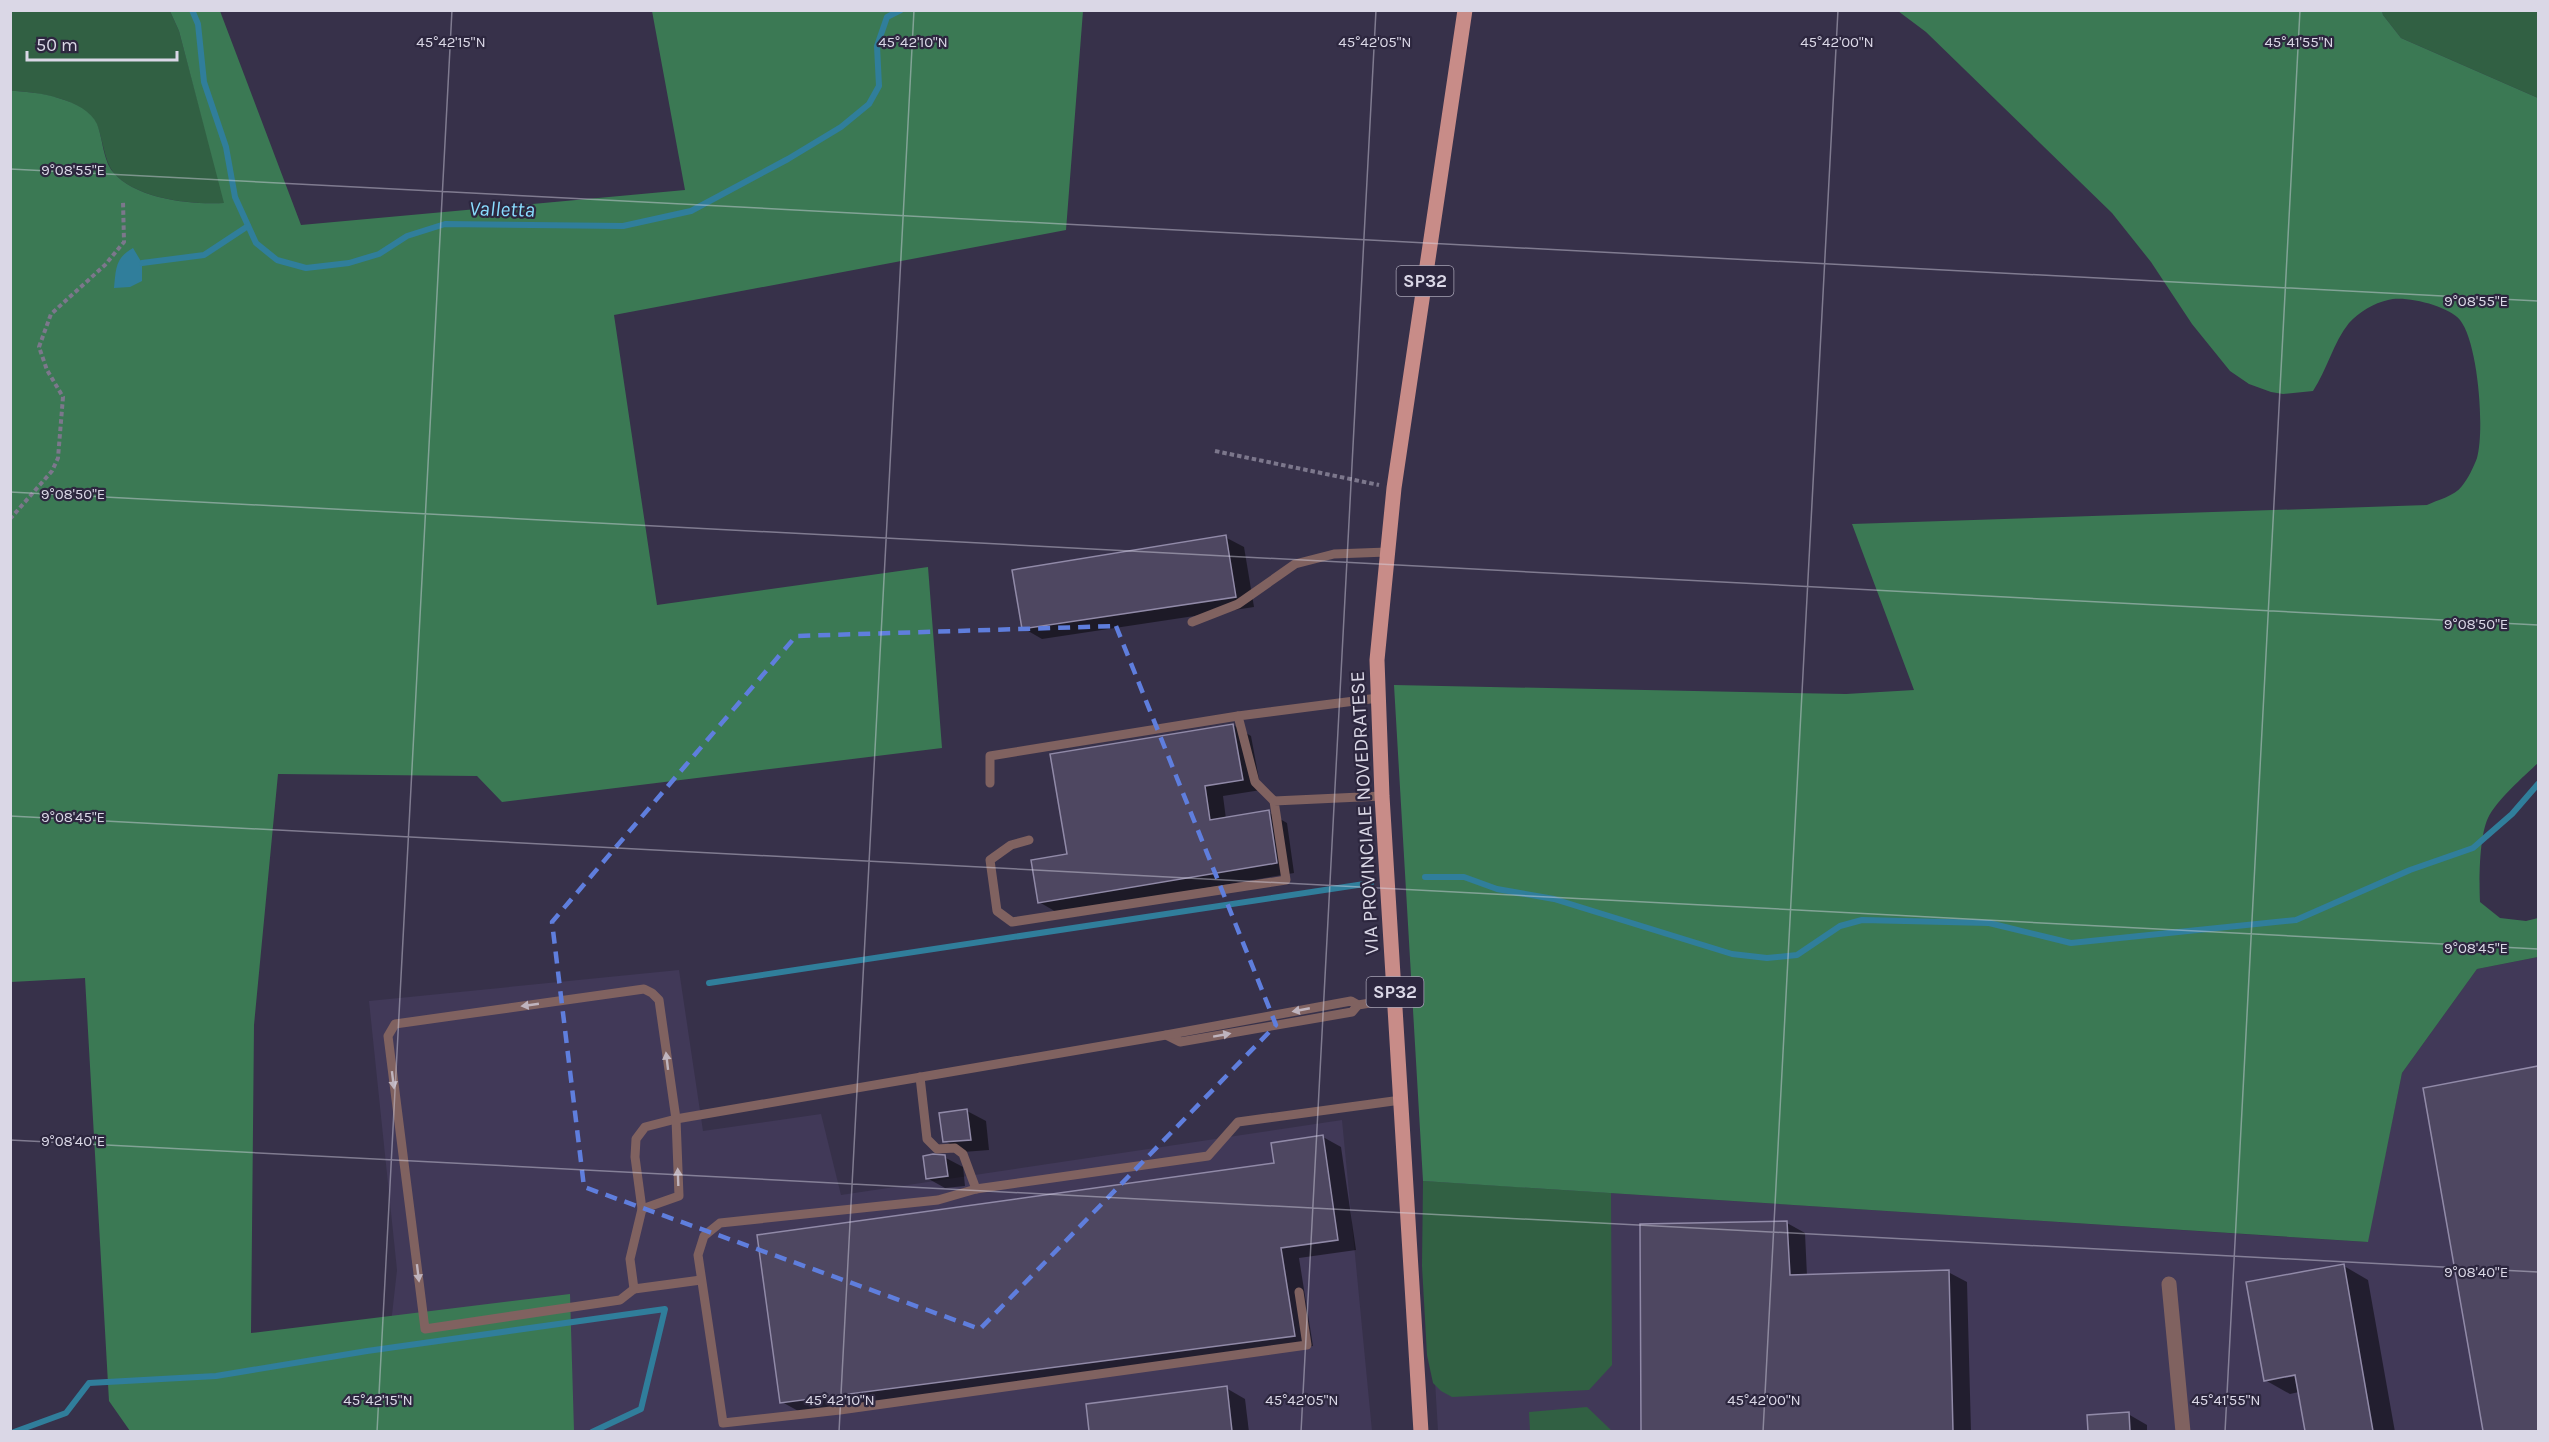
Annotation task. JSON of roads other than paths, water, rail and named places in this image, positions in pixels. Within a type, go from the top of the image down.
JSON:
[{"type":"main road","name":"SP32","points":[[1387,552],[1394,488],[1466,10]]},
{"type":"main road","name":"VIA PROVINCIALE NOVEDRATESE","points":[[1387,552],[1377,660],[1378,698],[1421,1431]]},
{"type":"street","points":[[2169,1284],[2183,1431]]},
{"type":"lane","points":[[1192,622],[1238,604],[1295,564],[1334,554],[1387,552]]},
{"type":"lane","points":[[990,783],[990,756],[1238,716],[1378,698]]},
{"type":"lane","points":[[1029,840],[1011,845],[990,860],[997,910],[1012,922],[1286,880],[1274,801],[1255,782],[1238,716]]},
{"type":"lane","points":[[1274,801],[1382,796]]},
{"type":"lane","points":[[642,1209],[679,1196],[676,1119],[659,1000],[652,993],[644,989],[395,1024],[388,1036],[425,1329],[620,1300],[634,1289],[701,1280]]},
{"type":"lane","points":[[634,1289],[630,1259],[642,1209],[635,1156],[636,1139],[645,1127],[676,1119],[1351,1001],[1358,1005],[1395,999]]},
{"type":"lane","points":[[920,1077],[927,1139],[937,1149],[955,1148],[963,1154],[976,1189]]},
{"type":"lane","points":[[1299,1292],[1307,1345],[840,1410],[723,1423],[698,1255],[704,1236],[720,1223],[938,1200],[976,1189],[1208,1156],[1238,1122],[1401,1100]]},
{"type":"water","points":[[133,248],[142,263],[142,281],[130,287],[114,288],[116,270],[120,260]]},
{"type":"waterway","name":"Valletta","points":[[192,10],[198,24],[204,82],[226,147],[235,197],[256,243],[277,260],[306,268],[349,263],[379,254],[407,236],[445,224],[623,226],[691,211],[788,159],[841,127],[869,104],[879,86],[877,46],[887,17],[901,10]]},
{"type":"waterway","points":[[142,263],[204,255],[248,226]]},
{"type":"waterway","points":[[1425,877],[1464,877],[1497,889],[1554,899],[1732,954],[1767,958],[1797,955],[1840,926],[1862,920],[1989,923],[2071,943],[2296,920],[2410,870],[2473,848],[2512,814],[2538,784]]},
{"type":"waterway","points":[[709,983],[1371,883]]},
{"type":"waterway","points":[[14,1432],[66,1413],[89,1383],[216,1376],[367,1351],[665,1309],[641,1409],[592,1432]]}]
